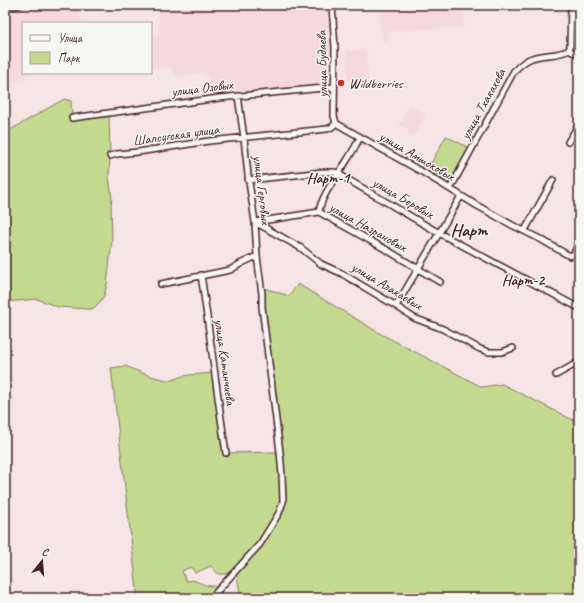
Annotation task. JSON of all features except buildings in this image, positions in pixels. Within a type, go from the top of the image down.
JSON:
[{"type":"street","points":[[5,7],[19,5]]},
{"type":"street","name":"улица Будаева","points":[[332,5],[336,48],[334,87],[334,116],[336,123]]},
{"type":"street","points":[[571,5],[569,50],[579,54]]},
{"type":"street","name":"улица Тхакахова","points":[[450,189],[514,71],[523,63],[532,58],[569,50]]},
{"type":"street","name":"улица Озовых","points":[[72,118],[129,109],[238,96],[334,87]]},
{"type":"street","name":"улица Герговых","points":[[211,598],[260,544],[279,513],[282,502],[280,452],[262,307],[255,222],[248,180],[238,96]]},
{"type":"street","points":[[244,138],[327,129],[336,123]]},
{"type":"street","name":"улица Амшоковых","points":[[336,123],[512,225],[525,230],[570,256],[579,243]]},
{"type":"street","points":[[568,142],[579,124]]},
{"type":"street","name":"Шапсугская улица","points":[[110,156],[209,141],[244,138]]},
{"type":"street","points":[[319,212],[322,202],[360,138]]},
{"type":"street","name":"улица Беровых","points":[[248,180],[323,172],[338,174],[439,233],[579,308]]},
{"type":"street","points":[[525,230],[553,180]]},
{"type":"street","points":[[396,306],[461,196]]},
{"type":"street","name":"улица Назрановых","points":[[255,222],[315,214],[319,212],[440,282]]},
{"type":"street","name":"улица Алакаевых","points":[[255,222],[300,248],[321,264],[341,273],[414,318],[443,329],[480,349],[502,352],[512,348]]},
{"type":"street","points":[[161,284],[230,270],[257,256]]},
{"type":"street","name":"улица Катанчиева","points":[[200,275],[208,321],[214,374],[226,453]]},
{"type":"street","points":[[556,375],[579,362]]},
{"type":"shaded area","points":[[19,5],[78,5],[81,22],[22,22],[22,74],[28,74],[25,75],[26,78],[5,84],[5,7]]},
{"type":"shaded area","points":[[158,5],[206,5],[206,12],[229,11],[229,5],[332,5],[334,87],[219,98],[217,90],[212,90],[205,71],[176,77],[172,69],[169,67],[152,68],[152,36],[160,34]]},
{"type":"shaded area","points":[[464,8],[464,27],[388,31],[388,40],[383,41],[379,11]]},
{"type":"shaded area","points":[[365,49],[365,52],[367,52],[368,61],[365,62],[365,64],[367,64],[368,73],[365,74],[365,76],[368,76],[368,84],[366,84],[366,88],[361,88],[359,79],[349,80],[347,71],[347,51]]},
{"type":"shaded area","points":[[410,105],[426,113],[413,137],[408,134],[409,130],[399,125]]},
{"type":"green space","points":[[64,99],[71,101],[72,117],[109,112],[109,177],[112,198],[112,241],[107,285],[104,296],[95,307],[91,309],[58,307],[37,299],[5,302],[5,133]]},
{"type":"green space","points":[[446,136],[469,148],[450,183],[427,171]]},
{"type":"green space","points":[[298,284],[381,334],[482,387],[502,384],[579,423],[578,598],[241,598],[236,571],[226,574],[218,574],[211,566],[195,573],[191,567],[182,571],[186,581],[193,580],[205,585],[218,587],[208,598],[138,598],[111,368],[126,366],[148,375],[171,380],[187,375],[214,373],[226,453],[280,452],[261,287],[289,296]]},
{"type":"place","name":"Wildberries","points":[[341,83]]},
{"type":"district","name":"Нарт-1","points":[[328,178]]},
{"type":"district","name":"Нарт","points":[[469,230]]},
{"type":"district","name":"Нарт-2","points":[[523,280]]}]
